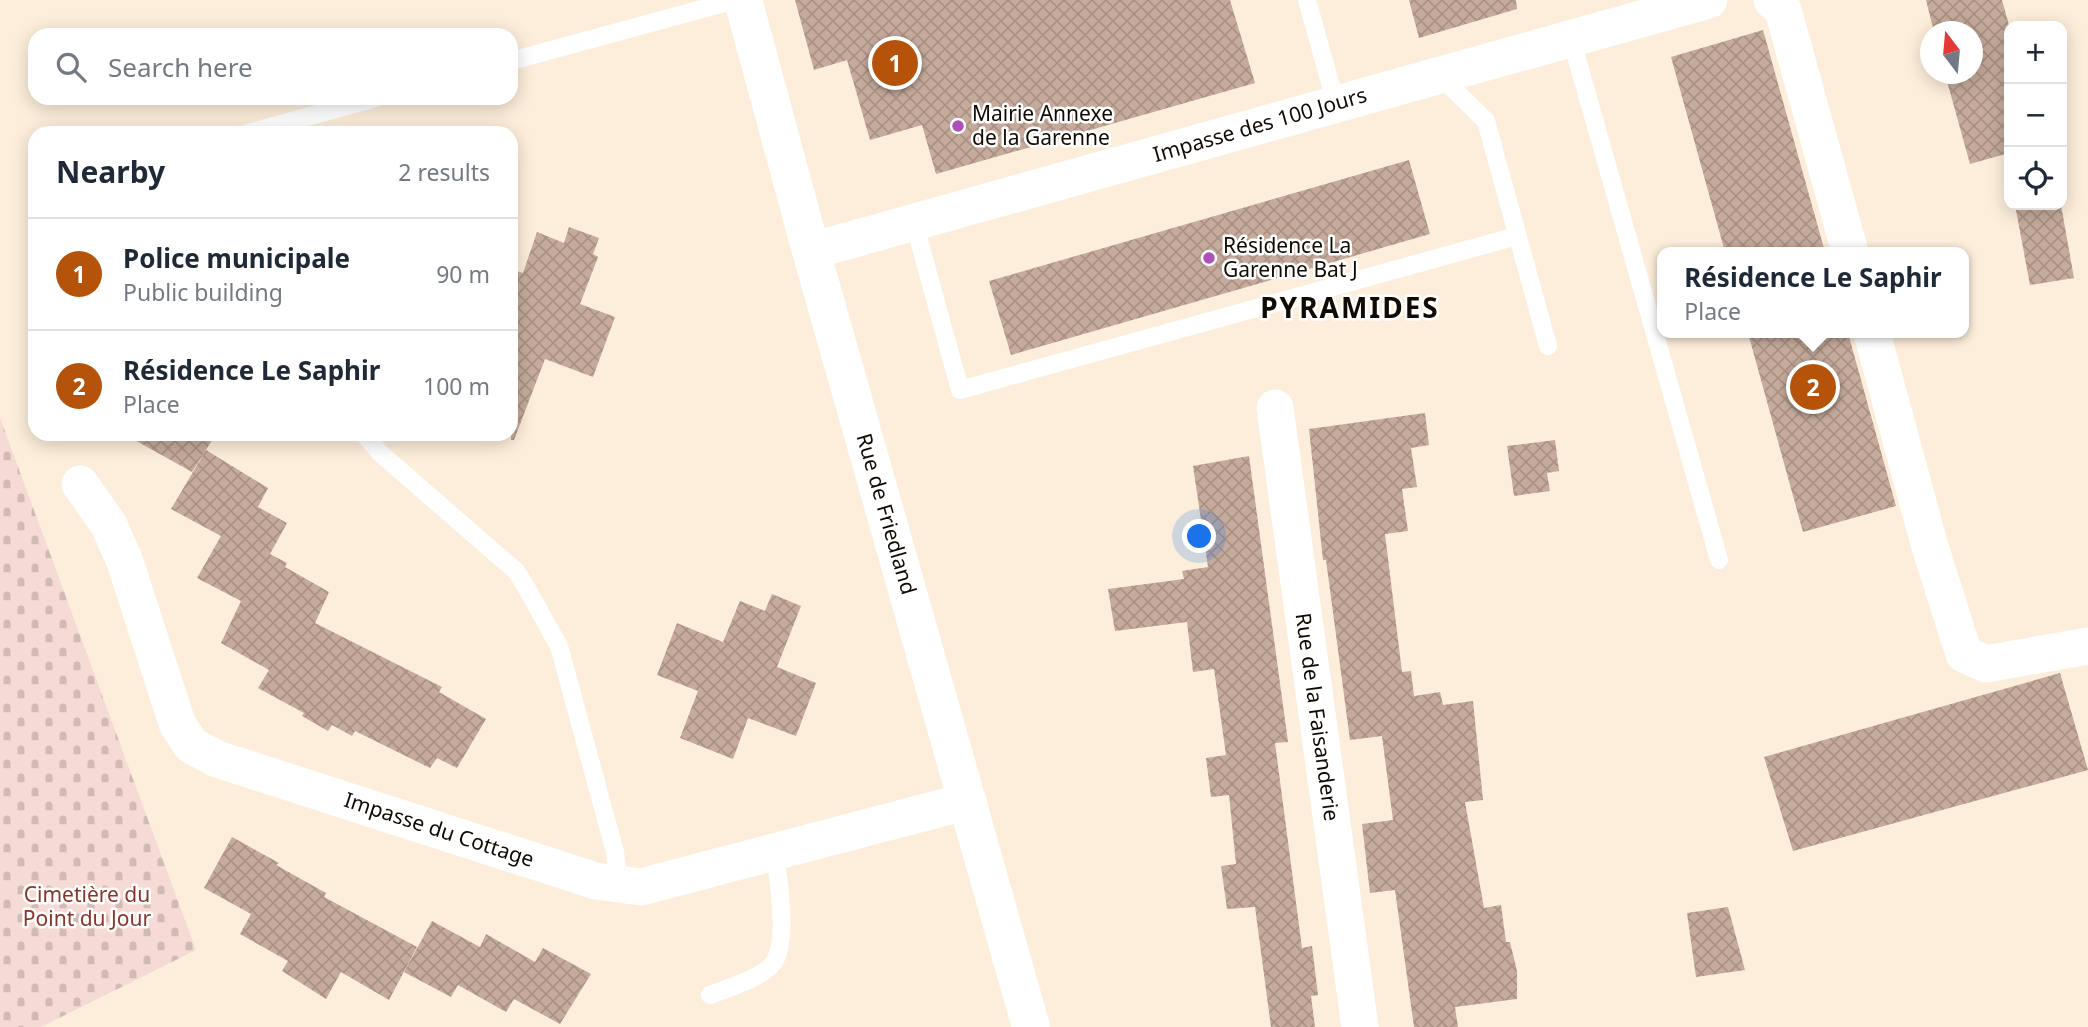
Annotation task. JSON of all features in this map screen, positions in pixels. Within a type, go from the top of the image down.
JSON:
[{"type":"street","name":"Rue de Friedland","points":[[743,0],[811,251],[1031,1027]]},
{"type":"street","name":"Impasse des 100 Jours","points":[[811,251],[1709,0]]},
{"type":"street","points":[[1772,0],[1783,9],[1849,247]]},
{"type":"street","points":[[1873,338],[1930,547],[1964,654],[1986,664],[2088,646]]},
{"type":"street","name":"Rue de la Faisanderie","points":[[1275,408],[1360,1027]]},
{"type":"street","name":"Impasse du Cottage","points":[[80,484],[108,526],[125,562],[177,723],[191,745],[217,759],[596,881],[619,886],[641,887],[666,882],[968,801]]},
{"type":"lane","points":[[518,59],[735,0]]},
{"type":"lane","points":[[1307,0],[1336,104]]},
{"type":"lane","points":[[1571,38],[1720,560]]},
{"type":"lane","points":[[1439,75],[1486,121],[1548,346]]},
{"type":"lane","points":[[274,126],[350,105]]},
{"type":"lane","points":[[914,222],[960,390],[1517,236]]},
{"type":"lane","points":[[370,441],[380,453],[516,572],[530,593],[559,646],[615,852],[619,886]]},
{"type":"lane","points":[[710,995],[761,973],[774,962],[780,944],[781,890],[774,853]]},
{"type":"green space","name":"Cimetière du Point du Jour","points":[[0,418],[196,950],[41,1027],[0,1027]]},
{"type":"building","points":[[795,0],[1230,0],[1255,83],[936,174],[922,125],[870,140],[847,60],[814,70]]},
{"type":"building","points":[[1409,0],[1516,0],[1517,9],[1419,38]]},
{"type":"building","points":[[1926,0],[2002,0],[2008,21],[2004,21],[2004,154],[1970,164],[1948,84],[1983,84],[1983,21],[1931,21]]},
{"type":"building","points":[[1763,30],[1824,247],[1724,247],[1671,57]]},
{"type":"building","name":"Résidence La Garenne Bat J","points":[[1409,160],[1430,234],[1011,355],[989,281]]},
{"type":"building","points":[[2016,210],[2062,210],[2074,278],[2030,285]]},
{"type":"building","points":[[569,227],[599,238],[593,254],[598,257],[580,304],[615,317],[593,377],[545,359],[518,430],[518,271],[523,273],[537,232],[564,243]]},
{"type":"building","points":[[1749,338],[1849,338],[1896,506],[1803,532]]},
{"type":"building","points":[[1425,413],[1429,445],[1411,448],[1417,487],[1402,489],[1408,531],[1385,534],[1402,672],[1411,671],[1414,696],[1440,692],[1443,705],[1473,701],[1483,800],[1465,802],[1484,908],[1501,905],[1506,942],[1510,942],[1517,971],[1517,999],[1455,1007],[1458,1027],[1414,1027],[1395,890],[1370,893],[1362,824],[1393,820],[1382,736],[1350,740],[1326,560],[1323,560],[1309,429]]},
{"type":"building","points":[[1555,440],[1559,471],[1547,473],[1550,491],[1514,496],[1507,446]]},
{"type":"building","points":[[137,441],[212,441],[192,472]]},
{"type":"building","points":[[206,450],[268,488],[258,507],[287,523],[270,554],[287,563],[285,567],[329,592],[315,623],[442,687],[439,692],[486,719],[457,768],[437,758],[430,768],[355,731],[352,736],[332,725],[328,731],[302,716],[304,713],[258,688],[269,670],[221,643],[241,601],[197,578],[221,536],[171,509]]},
{"type":"building","points":[[1249,456],[1288,742],[1275,743],[1302,948],[1312,946],[1318,995],[1311,996],[1315,1027],[1271,1027],[1255,907],[1227,909],[1221,866],[1236,864],[1229,795],[1211,797],[1206,758],[1226,755],[1214,669],[1193,672],[1187,622],[1115,631],[1108,589],[1184,579],[1182,571],[1208,567],[1193,466]]},
{"type":"building","points":[[772,594],[801,606],[777,667],[816,683],[796,736],[748,718],[733,759],[680,738],[698,691],[657,675],[677,623],[723,642],[740,601],[765,611]]},
{"type":"building","points":[[2060,673],[2088,770],[1793,851],[1764,757]]},
{"type":"building","points":[[232,837],[326,893],[324,897],[417,947],[389,1000],[341,972],[326,999],[282,971],[288,961],[240,934],[251,914],[204,888]]},
{"type":"building","points":[[1728,907],[1745,970],[1696,977],[1687,913]]},
{"type":"building","points":[[432,921],[480,947],[486,934],[535,962],[543,948],[591,974],[560,1024],[514,999],[506,1012],[458,985],[451,997],[404,972]]},
{"type":"place","name":"Police municipale","points":[[895,63]]},
{"type":"place","name":"Mairie Annexe de la Garenne","points":[[958,126]]},
{"type":"place","name":"Résidence La Garenne Bat J","points":[[1209,258]]},
{"type":"place","name":"Résidence Le Saphir","points":[[1813,387]]},
{"type":"district","name":"PYRAMIDES","points":[[1350,308]]}]
